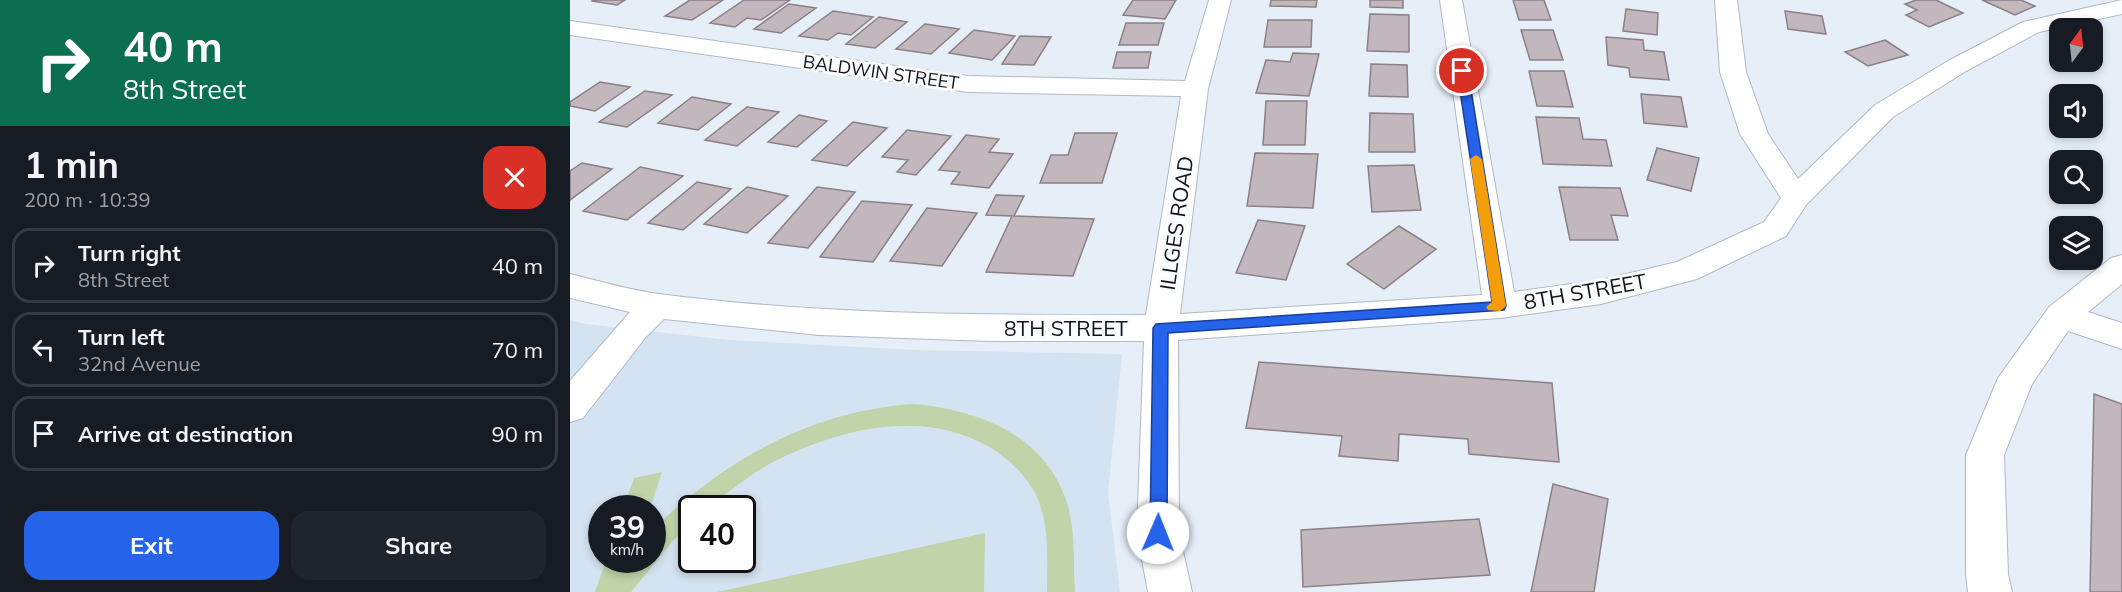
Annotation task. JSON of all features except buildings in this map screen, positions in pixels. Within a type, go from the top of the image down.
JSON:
[{"type":"street","name":"ILLGES ROAD","points":[[1170,592],[1158,533],[1161,328],[1195,89],[1220,0]]},
{"type":"street","points":[[1451,0],[1500,306]]},
{"type":"street","points":[[1726,0],[1733,72],[1754,134],[1796,198]]},
{"type":"street","name":"8TH STREET","points":[[570,286],[657,306],[819,322],[990,328],[1161,328],[1500,306],[1600,292],[1686,271],[1775,229],[1796,198],[1884,111],[1957,66],[2031,27],[2122,7]]},
{"type":"street","name":"BALDWIN STREET","points":[[570,28],[968,84],[1195,89]]},
{"type":"street","points":[[1990,592],[1987,574],[1985,455],[2016,378],[2061,316],[2122,266]]},
{"type":"street","points":[[570,407],[633,329],[657,306]]},
{"type":"street","points":[[2061,316],[2122,336]]},
{"type":"shaded area","points":[[570,320],[586,324],[729,340],[916,350],[1122,354],[1108,492],[1120,592],[570,592]]},
{"type":"green space","points":[[915,404],[939,407],[985,420],[1025,442],[1042,458],[1056,477],[1066,500],[1073,534],[1075,592],[1047,592],[1047,544],[1044,520],[1037,497],[1029,482],[1005,457],[991,448],[965,436],[938,428],[883,427],[829,439],[770,464],[725,495],[692,495],[741,460],[773,443],[841,416],[877,408]]},
{"type":"green space","points":[[662,472],[654,495],[628,495],[634,478]]},
{"type":"green space","points":[[678,507],[678,536],[666,549],[666,517]]},
{"type":"green space","points":[[985,533],[984,592],[717,592]]},
{"type":"green space","points":[[602,573],[647,573],[631,592],[595,592]]},
{"type":"slow traffic","points":[[1476,159],[1500,306],[1492,307]]},
{"type":"route","points":[[1158,533],[1161,328],[1500,306],[1462,71]]}]
